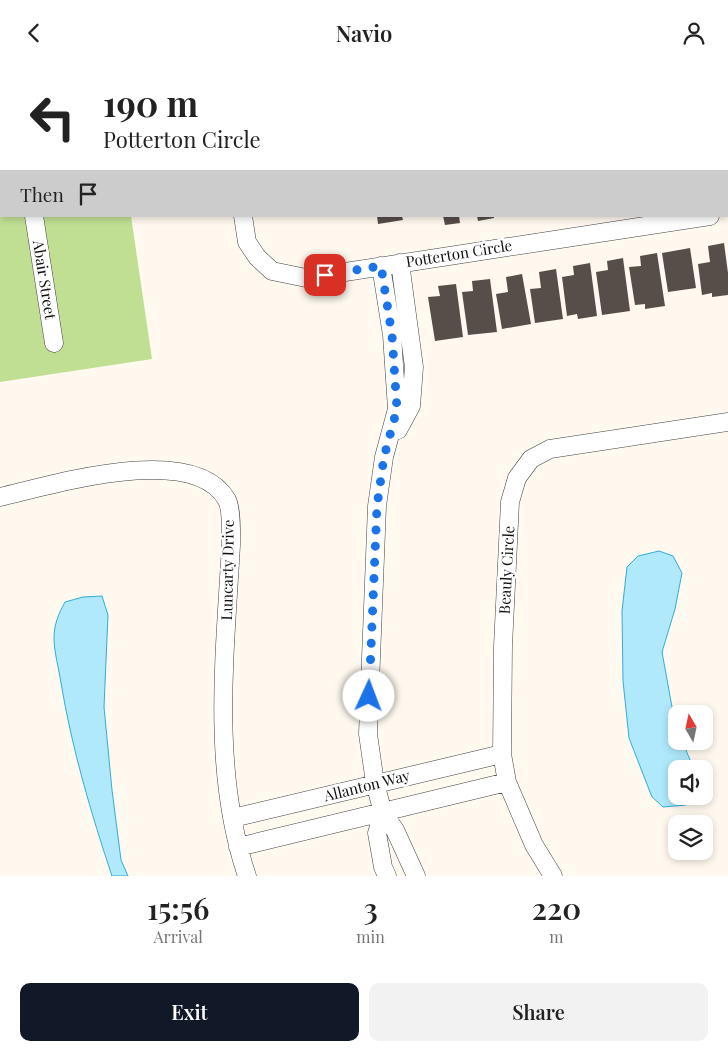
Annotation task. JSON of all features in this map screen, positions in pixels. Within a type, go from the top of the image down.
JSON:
[{"type":"street","name":"Abair Street","points":[[34,217],[54,343]]},
{"type":"street","name":"Potterton Circle","points":[[243,217],[247,242],[257,257],[272,271],[306,278],[703,217]]},
{"type":"street","points":[[384,457],[411,406],[414,367],[400,263]]},
{"type":"street","points":[[381,266],[392,335],[397,409],[384,457],[377,506],[368,734],[375,783],[383,813],[395,830],[416,876]]},
{"type":"street","points":[[392,335],[410,332]]},
{"type":"street","name":"Beauly Circle","points":[[553,876],[534,845],[507,782],[502,754],[503,646],[510,503],[517,478],[531,459],[550,449],[728,422]]},
{"type":"street","name":"Luncarty Drive","points":[[0,497],[97,474],[146,469],[189,473],[211,482],[227,501],[231,527],[231,545],[222,706],[227,792],[238,847],[247,876]]},
{"type":"street","name":"Allanton Way","points":[[232,818],[502,754]]},
{"type":"street","points":[[429,771],[436,799]]},
{"type":"street","name":"Allanton Way","points":[[238,847],[507,782]]},
{"type":"street","points":[[309,800],[316,829]]},
{"type":"street","points":[[383,813],[377,833],[387,876]]},
{"type":"green space","points":[[0,217],[131,217],[152,359],[0,382]]},
{"type":"water","points":[[659,551],[673,556],[682,573],[675,609],[662,652],[672,705],[668,705],[668,750],[686,750],[690,760],[668,760],[668,805],[686,805],[663,807],[652,797],[629,738],[623,681],[622,611],[627,567],[638,556]]},
{"type":"water","points":[[102,596],[108,615],[104,707],[121,860],[128,876],[112,876],[104,852],[76,756],[65,708],[54,643],[56,623],[65,602],[83,597]]},
{"type":"building","points":[[377,217],[402,217],[403,220],[378,224]]},
{"type":"building","points":[[443,217],[459,217],[460,223],[445,225]]},
{"type":"building","points":[[477,217],[494,217],[494,218],[478,221]]},
{"type":"building","points":[[724,243],[728,273],[728,295],[712,297],[712,293],[702,295],[698,264],[710,262],[708,246]]},
{"type":"building","points":[[690,248],[696,288],[668,292],[662,253]]},
{"type":"building","points":[[657,253],[665,306],[645,309],[645,304],[635,305],[629,267],[641,266],[640,256]]},
{"type":"building","points":[[623,258],[630,311],[602,315],[596,272],[608,270],[607,261]]},
{"type":"building","points":[[590,263],[597,316],[578,319],[577,314],[567,316],[562,277],[574,275],[573,266]]},
{"type":"building","points":[[556,269],[563,319],[535,323],[530,289],[541,288],[539,272]]},
{"type":"building","points":[[522,274],[531,324],[502,329],[496,294],[508,292],[506,277]]},
{"type":"building","points":[[490,279],[497,332],[468,335],[462,292],[473,291],[472,281]]},
{"type":"building","points":[[456,284],[463,337],[435,341],[428,297],[440,296],[438,286]]},
{"type":"route","points":[[325,275],[381,266],[392,335],[397,409],[384,457],[377,506],[369,696]]}]
